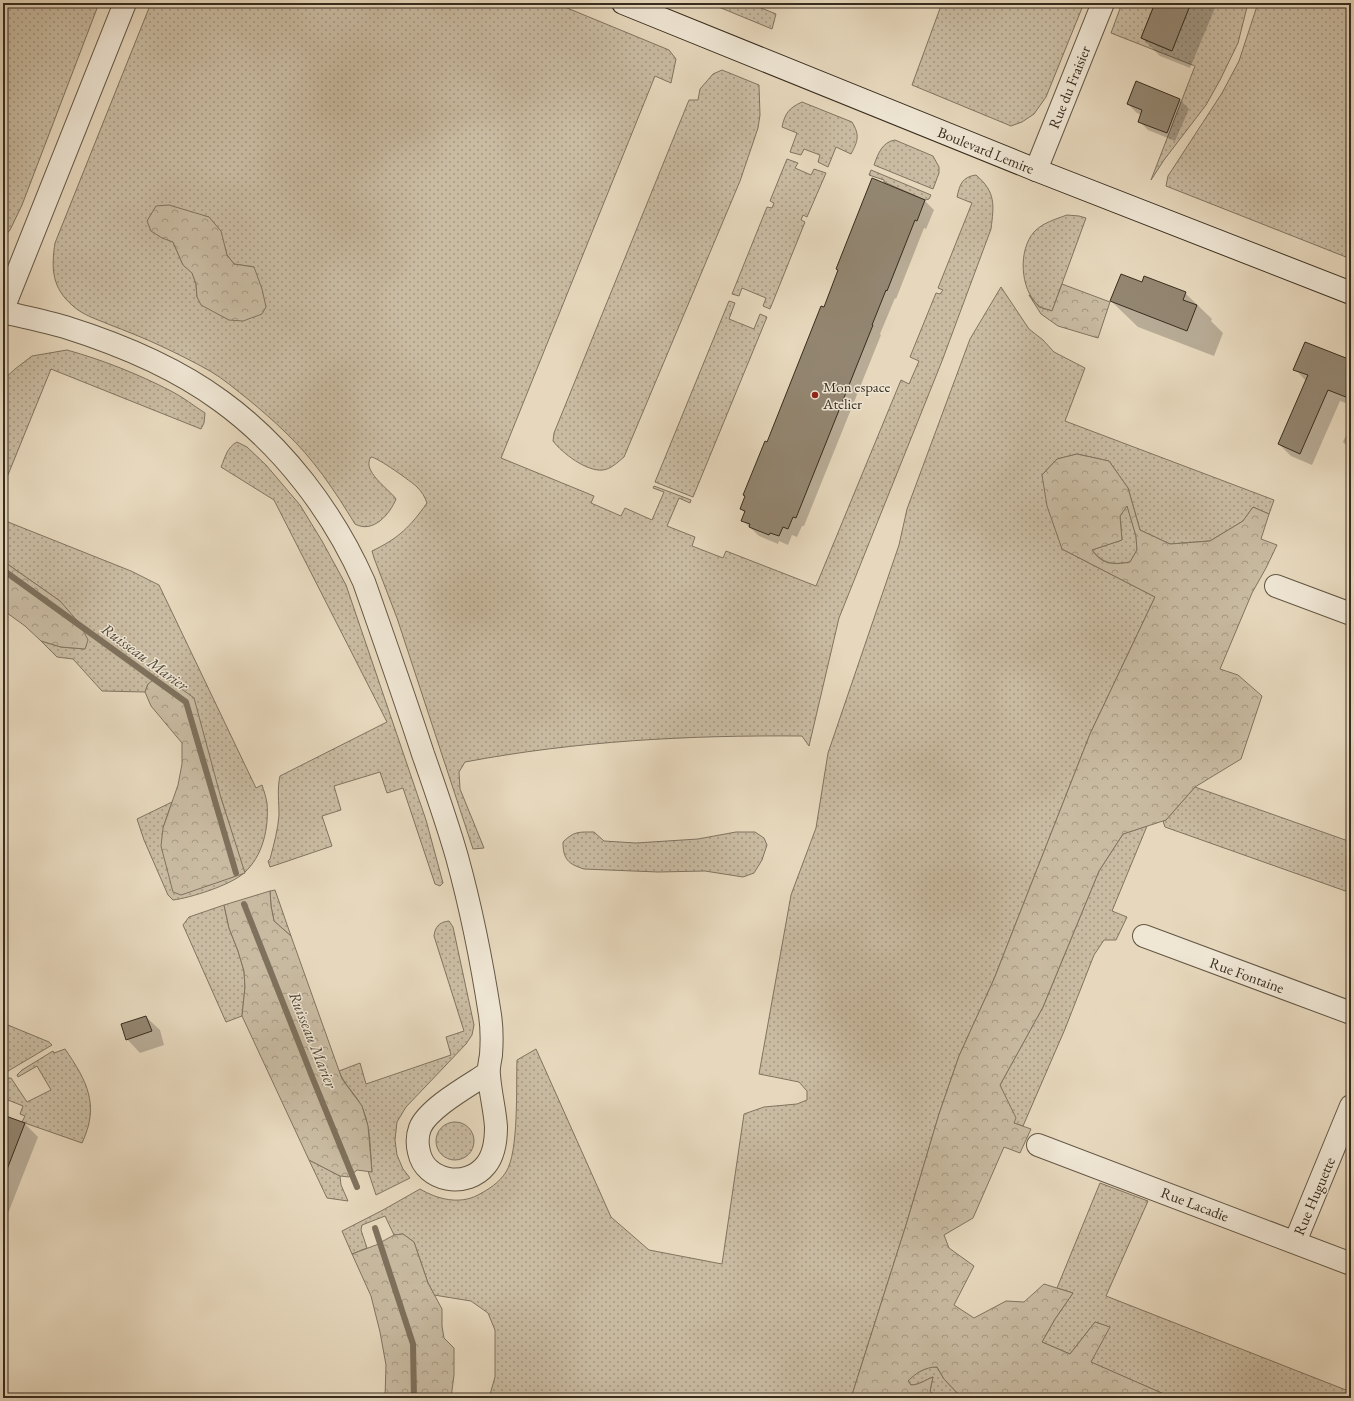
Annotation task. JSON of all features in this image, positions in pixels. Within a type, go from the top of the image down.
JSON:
[{"type":"street","points":[[125,3],[3,310],[65,327],[119,347],[176,373],[207,391],[244,419],[273,447],[304,482],[337,529],[364,582],[418,736],[457,858],[472,922],[490,1014],[492,1039],[488,1073],[496,1127],[491,1157],[486,1165],[472,1176],[453,1179],[435,1175],[422,1163],[419,1155],[418,1138],[422,1124],[436,1109],[488,1073]]},
{"type":"street","name":"Boulevard Lemire","points":[[623,3],[1036,170],[1351,293]]},
{"type":"street","name":"Rue du Fraisier","points":[[1036,170],[1103,3]]},
{"type":"street","points":[[1276,586],[1351,614]]},
{"type":"street","name":"Rue Fontaine","points":[[1144,936],[1351,1013]]},
{"type":"street","name":"Rue Huguette","points":[[1295,1242],[1351,1106]]},
{"type":"street","name":"Rue Lacadie","points":[[1038,1145],[1351,1264]]},
{"type":"green space","points":[[3,3],[99,3],[22,205],[10,230],[3,238]]},
{"type":"green space","points":[[151,3],[555,3],[669,50],[676,59],[671,83],[655,76],[501,458],[594,496],[591,503],[621,516],[625,508],[652,520],[664,492],[653,488],[654,486],[691,500],[690,503],[679,498],[667,526],[695,537],[692,546],[723,558],[726,551],[816,586],[901,380],[909,384],[919,361],[910,357],[936,293],[940,294],[943,290],[938,288],[972,203],[957,197],[962,182],[968,177],[976,175],[987,187],[993,206],[991,229],[942,361],[839,618],[809,746],[802,736],[675,738],[591,744],[465,762],[459,772],[460,789],[484,848],[473,849],[397,618],[372,551],[397,536],[415,519],[427,503],[422,493],[402,475],[371,457],[369,462],[373,474],[396,499],[390,511],[380,521],[368,526],[355,524],[331,487],[305,453],[272,420],[230,385],[210,371],[180,355],[81,312],[73,306],[61,292],[55,278],[53,261],[55,243]],"holes":[[[183,211],[209,217],[224,245],[227,255],[234,264],[254,267],[229,320],[217,313],[197,297],[196,284],[192,272],[183,265],[173,242]]]},
{"type":"green space","points":[[709,3],[749,3],[776,14],[772,29]]},
{"type":"green space","points":[[942,3],[1084,3],[1046,97],[1034,114],[1022,122],[1011,126],[912,85]]},
{"type":"green space","points":[[1128,3],[1155,3],[1141,38],[1171,51],[1191,3],[1248,3],[1238,43],[1220,80],[1206,105],[1164,160],[1151,180],[1195,66],[1111,33],[1121,6],[1126,8]]},
{"type":"green space","points":[[1258,3],[1351,3],[1351,259],[1166,186],[1168,176],[1222,93],[1239,61]]},
{"type":"green space","points":[[722,70],[759,85],[760,115],[758,128],[740,181],[624,457],[614,465],[603,470],[590,468],[575,461],[562,451],[553,441],[554,433],[689,100],[698,100],[700,89],[713,74]]},
{"type":"green space","points":[[802,102],[852,122],[857,138],[851,154],[836,147],[828,167],[818,162],[820,155],[804,149],[801,155],[790,152],[797,133],[782,127],[788,112],[794,106]]},
{"type":"green space","points":[[895,140],[933,156],[939,167],[939,173],[933,189],[874,165],[884,146]]},
{"type":"green space","points":[[787,159],[798,163],[795,168],[811,175],[814,169],[826,173],[807,217],[803,215],[801,220],[805,222],[770,309],[763,306],[766,298],[742,288],[739,296],[732,294],[767,207],[772,208],[774,203],[770,201]]},
{"type":"green space","points":[[871,170],[931,195],[929,199],[925,200],[884,182],[884,180],[869,175]]},
{"type":"green space","points":[[169,205],[209,217],[221,231],[227,255],[234,264],[254,267],[262,289],[266,307],[262,314],[243,321],[229,320],[201,305],[197,297],[196,284],[192,273],[183,265],[173,242],[162,238],[151,231],[147,221],[156,206]]},
{"type":"green space","points":[[1067,215],[1086,218],[1052,311],[1043,308],[1032,298],[1025,280],[1023,259],[1029,240],[1037,229]]},
{"type":"green space","points":[[1062,284],[1110,302],[1098,338],[1058,326],[1041,314],[1029,295],[1039,307],[1052,311]]},
{"type":"green space","points":[[1001,287],[1029,329],[1043,340],[1054,352],[1085,368],[1065,421],[1274,500],[1269,514],[1253,507],[1243,521],[1210,541],[1170,544],[1140,530],[1128,488],[1109,461],[1077,454],[1057,459],[1042,475],[1062,549],[1155,597],[1090,734],[994,979],[959,1056],[939,1114],[906,1225],[851,1398],[489,1398],[495,1377],[495,1330],[488,1313],[471,1301],[434,1295],[428,1283],[414,1242],[403,1234],[394,1235],[385,1216],[362,1225],[361,1230],[367,1248],[352,1254],[342,1231],[420,1189],[434,1196],[448,1200],[463,1200],[478,1195],[497,1183],[506,1172],[513,1150],[516,1118],[517,1060],[536,1049],[611,1217],[649,1250],[722,1264],[744,1114],[764,1107],[797,1104],[807,1100],[807,1091],[799,1082],[759,1074],[791,895],[816,828],[828,753],[899,545],[907,509],[970,339]]},
{"type":"green space","points":[[729,301],[735,303],[729,319],[754,329],[760,314],[767,317],[693,497],[655,482]]},
{"type":"green space","points":[[67,350],[120,368],[175,393],[205,413],[204,423],[201,429],[51,369],[3,487],[3,380],[32,356]]},
{"type":"green space","points":[[237,442],[247,447],[266,465],[300,505],[346,585],[426,820],[443,883],[440,886],[435,884],[403,788],[387,793],[380,772],[334,786],[341,810],[322,816],[332,846],[270,867],[268,861],[273,848],[279,815],[278,791],[280,776],[387,722],[274,500],[221,467],[225,456],[231,447]]},
{"type":"green space","points":[[1077,454],[1109,461],[1128,488],[1140,530],[1170,544],[1210,541],[1243,521],[1253,507],[1269,514],[1261,539],[1277,545],[1252,593],[1220,669],[1238,675],[1262,696],[1241,759],[1195,787],[1166,820],[1123,834],[1099,871],[1043,1007],[1000,1085],[1016,1118],[1014,1123],[1031,1129],[1020,1153],[1004,1147],[973,1218],[944,1235],[949,1248],[974,1266],[954,1305],[974,1318],[1006,1301],[1024,1302],[1044,1284],[1073,1293],[1055,1319],[1042,1342],[1070,1354],[1095,1322],[1110,1327],[1091,1362],[1173,1398],[962,1398],[944,1379],[937,1367],[921,1371],[908,1381],[911,1385],[914,1385],[933,1377],[930,1391],[936,1398],[851,1398],[906,1225],[939,1114],[959,1056],[994,979],[1090,734],[1155,597],[1062,549],[1047,506],[1042,475],[1057,459]],"holes":[[[1127,506],[1136,536],[1137,550],[1130,562],[1119,564],[1109,563],[1100,559],[1092,550],[1122,540],[1120,516]]]},
{"type":"green space","points":[[1127,505],[1136,536],[1137,550],[1130,562],[1113,563],[1104,561],[1092,550],[1122,540],[1120,516]]},
{"type":"green space","points":[[3,520],[131,571],[159,585],[256,788],[262,785],[265,794],[267,803],[266,832],[256,858],[244,873],[221,798],[148,684],[145,692],[102,691],[73,659],[57,657],[41,641],[61,647],[85,649],[60,601],[3,561]]},
{"type":"green space","points":[[3,561],[60,601],[80,624],[88,640],[85,649],[61,647],[41,641],[25,626],[3,610]]},
{"type":"green space","points":[[161,674],[194,698],[221,798],[245,873],[181,895],[173,892],[161,846],[163,828],[178,785],[182,764],[182,743],[151,706],[145,692],[148,684]]},
{"type":"green space","points":[[1195,787],[1351,842],[1351,893],[1165,827],[1163,821],[1166,820]]},
{"type":"green space","points":[[172,802],[163,828],[232,877],[244,873],[230,882],[210,890],[189,897],[173,900],[168,895],[144,840],[137,819]]},
{"type":"green space","points":[[1147,826],[1112,911],[1127,917],[1116,940],[1104,940],[1094,955],[1065,1029],[1023,1126],[1014,1123],[1000,1085],[1043,1007],[1099,871],[1123,834]]},
{"type":"green space","points":[[594,832],[604,841],[636,843],[698,839],[736,832],[755,832],[764,838],[767,845],[762,860],[754,873],[743,877],[705,871],[658,872],[584,869],[570,863],[565,857],[563,842],[570,836],[577,833]]},
{"type":"green space","points":[[275,890],[291,936],[274,921],[270,891]]},
{"type":"green space","points":[[270,891],[274,921],[291,936],[342,1079],[362,1106],[368,1126],[372,1172],[357,1170],[349,1177],[340,1176],[309,1160],[242,1016],[245,987],[244,971],[229,928],[224,905]]},
{"type":"green space","points":[[224,905],[229,928],[244,971],[245,987],[242,1016],[226,1022],[183,925],[189,917]]},
{"type":"green space","points":[[449,921],[453,927],[474,1025],[472,1035],[466,1044],[406,1107],[397,1122],[395,1140],[397,1155],[403,1169],[410,1178],[376,1195],[368,1171],[372,1172],[370,1139],[365,1115],[362,1107],[339,1071],[360,1063],[366,1084],[451,1055],[446,1037],[464,1031],[434,936],[435,930],[438,926],[443,922]]},
{"type":"green space","points":[[3,1023],[49,1042],[52,1045],[3,1074]]},
{"type":"green space","points":[[65,1049],[85,1083],[90,1105],[90,1117],[82,1143],[22,1122],[25,1116],[20,1114],[23,1106],[3,1098],[3,1081],[9,1078],[11,1078],[27,1102],[51,1090],[37,1066],[18,1077],[17,1075],[22,1070],[53,1051],[54,1053]]},
{"type":"green space","points":[[455,1122],[465,1125],[471,1131],[474,1141],[471,1151],[465,1157],[455,1160],[445,1157],[439,1151],[436,1141],[439,1131],[445,1125]]},
{"type":"green space","points":[[309,1160],[340,1176],[341,1185],[348,1201],[327,1198]]},
{"type":"green space","points":[[1100,1183],[1148,1201],[1106,1296],[1351,1392],[1351,1398],[1173,1398],[1090,1362],[1109,1327],[1095,1322],[1070,1354],[1042,1342],[1055,1319],[1073,1293],[1057,1288]]},
{"type":"green space","points":[[403,1234],[414,1242],[428,1283],[442,1309],[444,1338],[454,1348],[454,1375],[451,1398],[385,1398],[386,1365],[380,1332],[371,1296],[352,1254],[376,1245],[394,1235]]},
{"type":"green space","points":[[930,1367],[937,1367],[944,1379],[962,1398],[936,1398],[930,1391],[933,1377],[911,1385],[908,1381],[916,1373]]},
{"type":"building","points":[[1155,3],[1191,3],[1172,51],[1141,38]]},
{"type":"building","points":[[1136,81],[1180,99],[1167,133],[1138,122],[1142,110],[1127,104]]},
{"type":"building","name":"Mon espace Atelier","points":[[872,178],[925,200],[917,221],[915,220],[887,291],[886,290],[796,518],[793,517],[788,529],[783,527],[779,536],[770,533],[769,535],[749,527],[750,524],[741,521],[745,511],[740,509],[745,496],[743,495],[765,441],[767,442],[821,306],[824,307],[838,270],[836,269]]},
{"type":"building","points":[[1121,274],[1142,282],[1144,276],[1186,292],[1183,300],[1197,305],[1187,331],[1110,301]]},
{"type":"building","points":[[1305,342],[1351,360],[1351,399],[1328,390],[1300,454],[1278,444],[1308,375],[1293,370]]},
{"type":"building","points":[[146,1016],[152,1031],[126,1040],[121,1024]]},
{"type":"building","points":[[3,1115],[25,1123],[4,1177],[3,1177]]},
{"type":"waterway","name":"Ruisseau Marier","points":[[3,570],[186,702],[236,873]]},
{"type":"waterway","name":"Ruisseau Marier","points":[[244,904],[357,1187]]},
{"type":"waterway","name":"Ruisseau Marier","points":[[375,1228],[413,1344],[414,1398]]},
{"type":"place","name":"Mon espace Atelier","points":[[815,395]]}]
